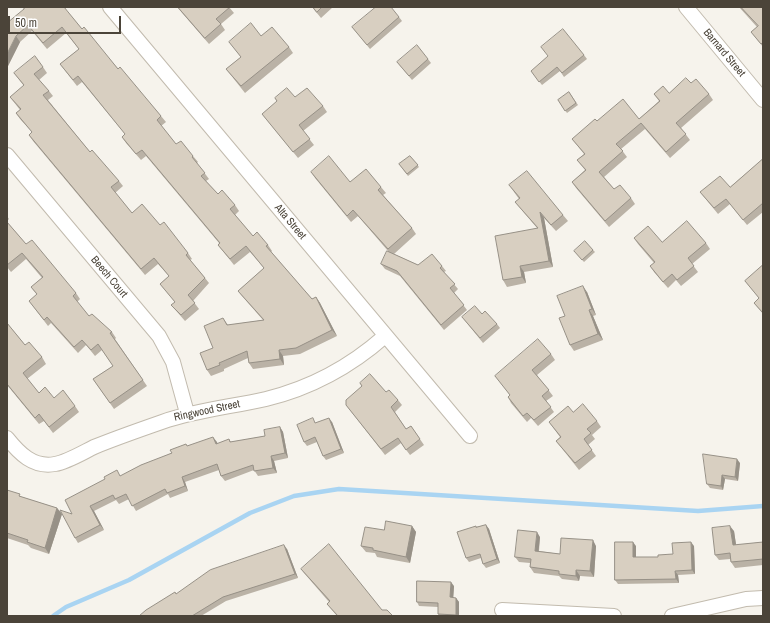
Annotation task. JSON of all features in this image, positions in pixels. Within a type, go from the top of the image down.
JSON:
[{"type":"street","name":"Alta Street","points":[[110,7],[470,436]]},
{"type":"street","name":"Barnard Street","points":[[686,7],[763,100]]},
{"type":"street","name":"Beech Court","points":[[7,155],[158,336],[173,362],[187,413]]},
{"type":"street","name":"Ringwood Street","points":[[7,438],[21,455],[37,463],[55,464],[119,436],[187,413],[265,399],[302,388],[336,373],[369,351],[385,336]]},
{"type":"street","points":[[672,616],[746,599],[763,598]]},
{"type":"street","points":[[502,610],[614,616]]},
{"type":"building","points":[[23,7],[64,7],[82,29],[84,27],[118,69],[120,67],[161,116],[157,120],[176,144],[181,141],[193,156],[192,157],[205,173],[201,176],[218,194],[222,190],[235,205],[230,209],[253,236],[257,232],[268,245],[266,246],[312,299],[316,297],[332,330],[296,348],[279,350],[280,359],[249,363],[247,351],[207,370],[200,353],[213,348],[204,326],[223,318],[227,325],[264,320],[238,291],[264,268],[246,246],[230,259],[218,245],[220,243],[142,150],[136,154],[122,137],[125,134],[78,76],[73,80],[60,64],[79,49],[62,27],[43,43],[28,25],[16,36],[7,54],[7,23],[24,9]]},
{"type":"building","points":[[178,7],[230,7],[216,19],[221,24],[205,38]]},
{"type":"building","points":[[313,7],[322,7],[317,12]]},
{"type":"building","points":[[376,7],[391,7],[399,17],[367,45],[352,27]]},
{"type":"building","points":[[741,7],[763,7],[763,42],[761,44],[751,32],[758,26]]},
{"type":"building","points":[[251,23],[261,36],[272,27],[289,47],[241,86],[226,69],[241,57],[229,42]]},
{"type":"building","points":[[563,29],[584,55],[562,73],[557,67],[539,82],[531,71],[548,56],[541,47]]},
{"type":"building","points":[[417,45],[428,59],[409,76],[397,62]]},
{"type":"building","points":[[35,56],[43,67],[34,74],[49,91],[43,95],[90,152],[92,150],[119,181],[111,187],[132,213],[142,204],[160,225],[164,222],[188,253],[186,255],[205,278],[188,295],[195,303],[181,315],[171,305],[175,302],[160,284],[169,276],[154,258],[141,269],[29,135],[32,132],[16,113],[21,109],[10,97],[24,85],[14,73]]},
{"type":"building","points":[[686,78],[691,83],[696,79],[709,94],[676,123],[686,134],[666,152],[641,123],[616,144],[623,151],[599,172],[614,189],[620,185],[631,198],[605,221],[572,182],[586,170],[577,160],[585,154],[572,139],[595,119],[597,121],[623,99],[639,119],[660,101],[654,94],[663,86],[669,93]]},
{"type":"building","points":[[287,88],[295,97],[307,88],[323,106],[299,125],[310,139],[293,152],[262,114],[277,101],[275,98]]},
{"type":"building","points":[[569,92],[576,103],[565,111],[558,100]]},
{"type":"building","points":[[329,156],[350,182],[366,169],[381,187],[378,190],[412,228],[388,249],[353,210],[347,216],[311,172]]},
{"type":"building","points":[[410,156],[418,165],[407,174],[399,164]]},
{"type":"building","points":[[763,159],[763,203],[743,220],[726,199],[714,208],[700,192],[720,176],[730,187]]},
{"type":"building","points":[[527,171],[563,215],[551,225],[540,212],[549,261],[520,266],[522,277],[503,280],[495,236],[538,228],[515,202],[520,198],[509,185]]},
{"type":"building","points":[[687,221],[706,243],[688,258],[694,266],[677,280],[672,274],[663,282],[650,266],[655,262],[634,238],[648,226],[662,242]]},
{"type":"building","points":[[7,222],[26,244],[32,240],[76,293],[73,296],[89,316],[92,314],[112,332],[110,333],[143,380],[110,403],[93,379],[113,366],[98,344],[91,350],[82,340],[74,347],[47,317],[44,320],[29,301],[37,294],[31,287],[43,277],[22,253],[7,265]]},
{"type":"building","points":[[585,241],[593,250],[582,260],[574,251]]},
{"type":"building","points":[[387,251],[418,265],[432,254],[442,266],[440,268],[455,284],[450,288],[464,305],[441,325],[397,271],[381,264]]},
{"type":"building","points":[[763,265],[763,313],[754,303],[759,298],[745,281]]},
{"type":"building","points":[[583,286],[592,309],[589,310],[598,334],[570,345],[559,318],[565,316],[557,296]]},
{"type":"building","points":[[475,306],[482,314],[485,311],[497,324],[480,338],[462,317]]},
{"type":"building","points":[[7,323],[25,345],[29,342],[42,357],[23,373],[39,393],[45,387],[54,398],[63,390],[75,406],[49,427],[39,414],[35,418],[7,384]]},
{"type":"building","points":[[538,339],[551,354],[532,370],[549,390],[542,396],[551,407],[534,420],[527,413],[523,416],[508,397],[510,395],[495,376]]},
{"type":"building","points":[[370,374],[386,392],[389,390],[398,400],[391,407],[406,429],[411,426],[420,439],[406,450],[398,438],[381,449],[346,405],[346,400],[362,386],[360,383]]},
{"type":"building","points":[[583,404],[597,421],[587,429],[591,433],[584,439],[592,450],[575,463],[556,441],[561,437],[549,422],[568,406],[573,412]]},
{"type":"building","points":[[313,418],[315,423],[329,418],[341,449],[323,456],[315,437],[304,442],[297,425]]},
{"type":"building","points":[[280,427],[285,453],[271,456],[273,468],[254,471],[253,465],[221,476],[217,464],[182,477],[185,486],[167,493],[165,489],[132,506],[126,494],[115,499],[113,495],[90,506],[100,525],[75,538],[60,510],[72,514],[65,500],[105,479],[104,477],[117,470],[120,476],[141,465],[172,453],[170,450],[213,437],[216,444],[229,439],[230,442],[265,436],[264,430]]},
{"type":"building","points":[[703,454],[737,459],[735,477],[722,475],[721,486],[707,484]]},
{"type":"building","points":[[7,490],[20,494],[19,496],[57,508],[45,548],[7,533]]},
{"type":"building","points":[[386,521],[412,526],[406,557],[361,546],[365,527],[384,530]]},
{"type":"building","points":[[486,525],[497,559],[483,564],[480,554],[466,558],[457,532],[476,526]]},
{"type":"building","points":[[730,526],[733,545],[763,542],[763,559],[731,562],[730,553],[715,555],[712,528]]},
{"type":"building","points":[[518,530],[537,532],[535,551],[560,554],[561,538],[593,540],[590,571],[576,570],[576,576],[559,574],[559,571],[530,567],[531,559],[515,557]]},
{"type":"building","points":[[615,542],[633,542],[633,557],[658,557],[658,555],[673,554],[672,543],[691,542],[692,570],[675,571],[676,579],[615,580]]},
{"type":"building","points":[[329,544],[382,610],[387,610],[393,616],[338,616],[327,604],[330,601],[301,569]]},
{"type":"building","points":[[284,545],[295,574],[223,597],[192,616],[139,616],[175,592],[176,594],[210,570]]},
{"type":"building","points":[[417,581],[451,582],[450,597],[456,598],[456,615],[438,614],[438,603],[417,602]]},
{"type":"waterway","points":[[53,616],[66,607],[129,580],[250,513],[294,496],[339,489],[698,511],[763,506]]}]
